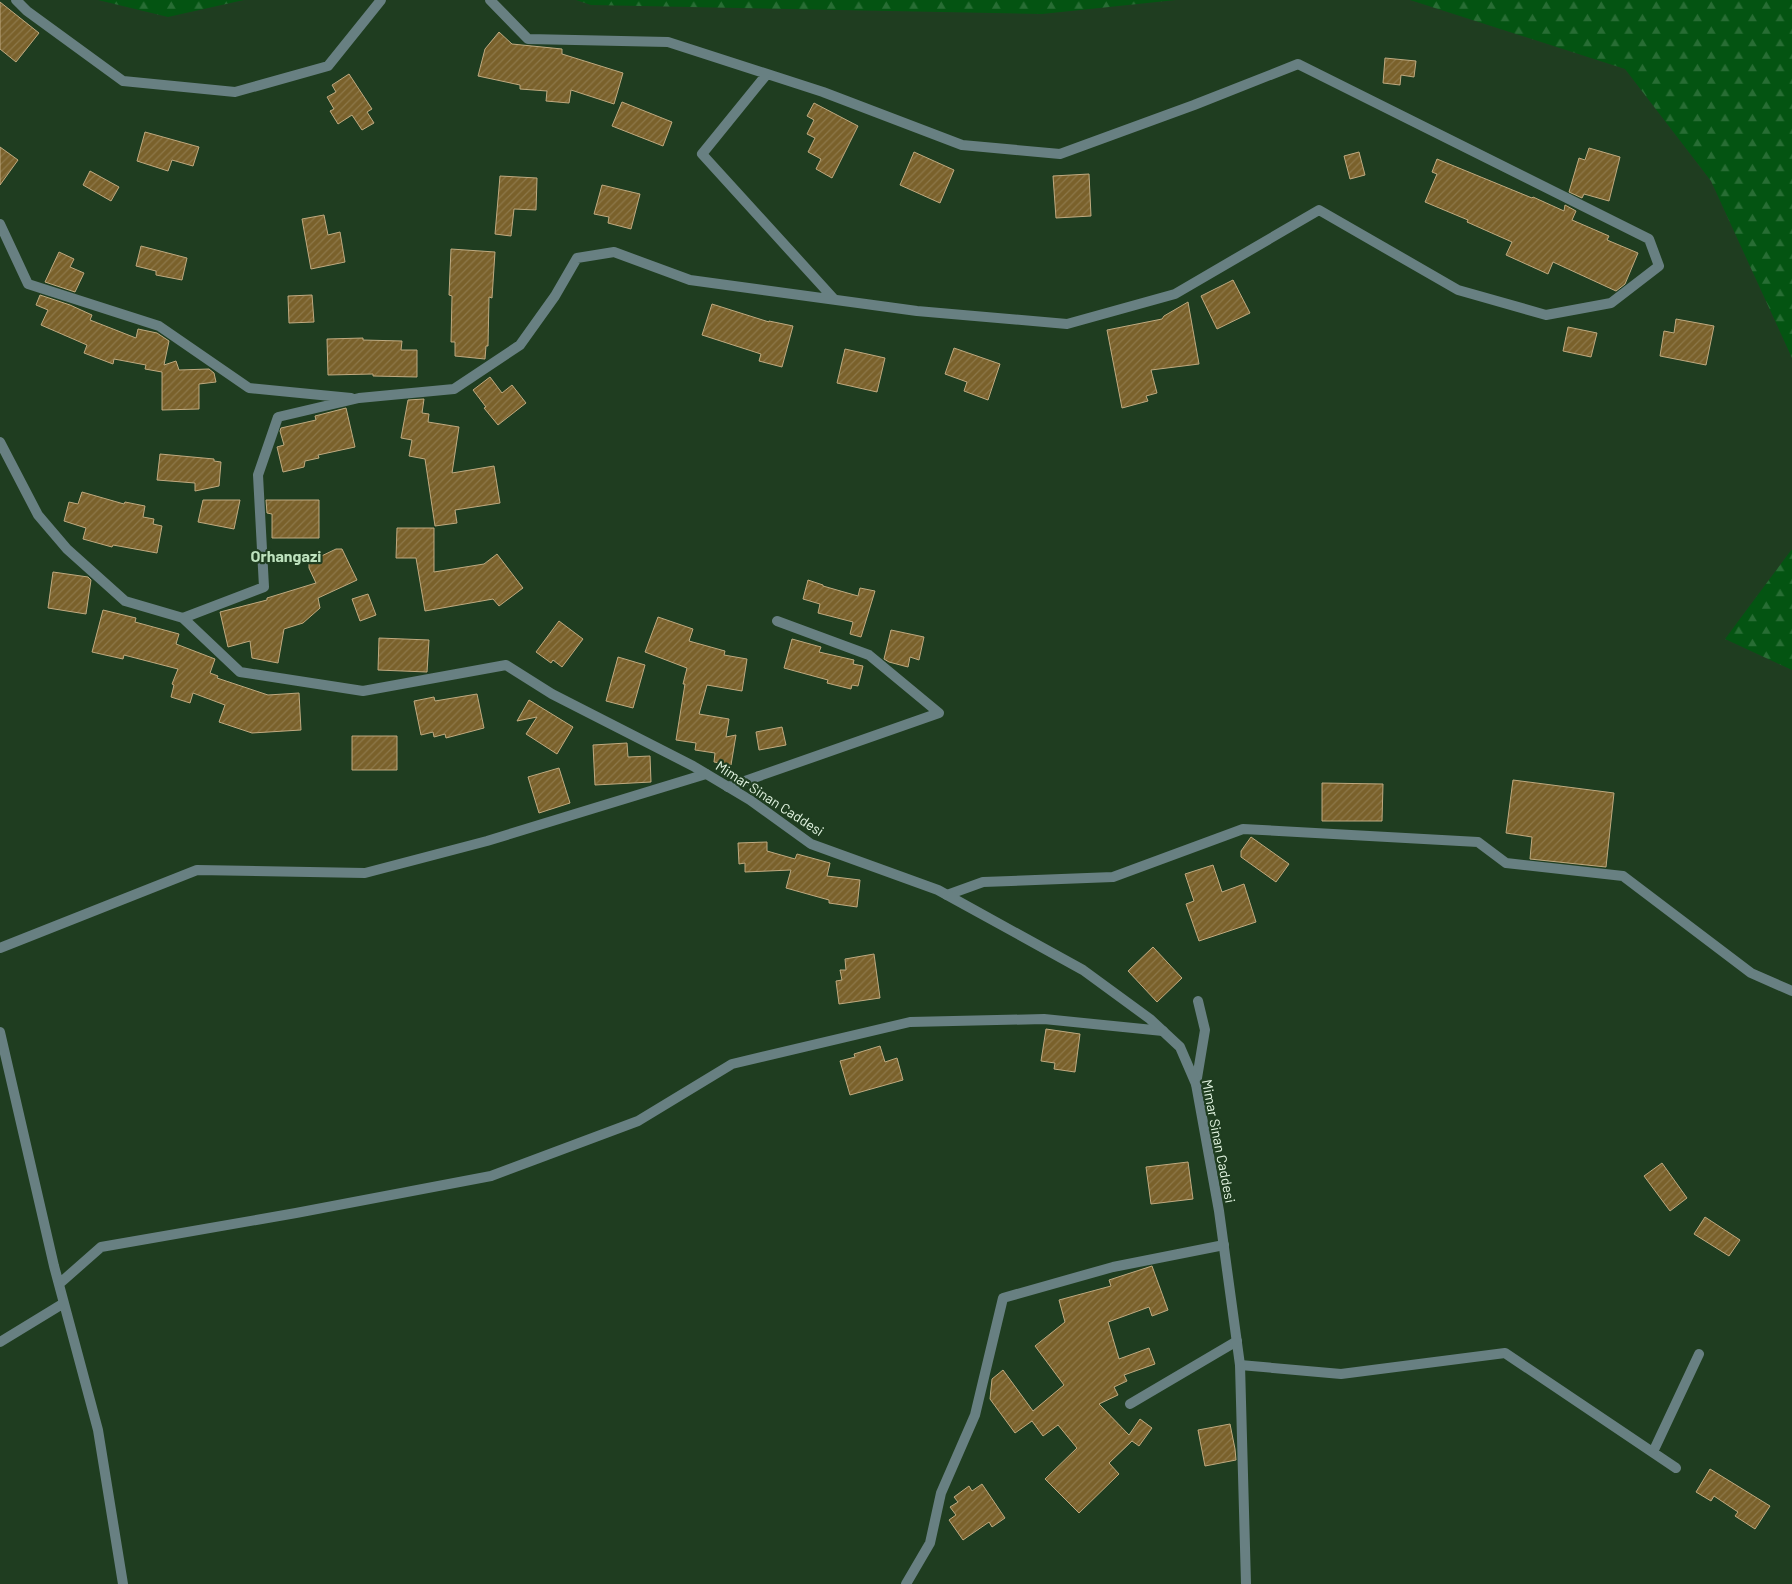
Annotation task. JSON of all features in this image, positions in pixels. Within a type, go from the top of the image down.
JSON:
[{"type":"street","points":[[16,0],[27,11],[123,82],[235,92],[328,66],[381,0]]},
{"type":"street","points":[[182,618],[264,587],[258,475],[278,417],[359,398],[454,389],[520,345],[555,296],[577,258],[614,252],[690,280],[917,311],[1067,324],[1175,294],[1319,210],[1458,290],[1546,315],[1611,303],[1659,266],[1649,239],[1298,64],[1194,105],[1060,154],[962,146],[823,92],[668,42],[528,39],[490,0]]},
{"type":"street","points":[[767,74],[702,154],[834,300]]},
{"type":"street","points":[[0,224],[28,284],[159,326],[248,388],[359,398]]},
{"type":"street","name":"Mimar Sinan Caddesi","points":[[0,442],[38,515],[67,549],[125,601],[182,618],[240,672],[363,691],[506,665],[552,694],[706,774],[750,800],[811,844],[938,890],[1083,970],[1150,1019],[1180,1047],[1196,1084],[1219,1211],[1240,1365],[1246,1584]]},
{"type":"street","points":[[728,787],[939,713],[868,655],[777,621]]},
{"type":"street","points":[[0,948],[197,870],[365,873],[487,841],[706,774]]},
{"type":"street","points":[[947,895],[984,882],[1113,877],[1243,830],[1478,842],[1506,863],[1623,876],[1751,973],[1792,991]]},
{"type":"street","points":[[1196,1084],[1204,1030],[1198,1001]]},
{"type":"street","points":[[59,1284],[101,1247],[491,1176],[638,1121],[732,1064],[910,1022],[1044,1019],[1163,1031]]},
{"type":"street","points":[[0,1032],[59,1284],[98,1430],[123,1584]]},
{"type":"street","points":[[906,1584],[930,1543],[941,1493],[975,1415],[1003,1298],[1113,1267],[1224,1245]]},
{"type":"street","points":[[0,1342],[64,1303]]},
{"type":"street","points":[[1130,1404],[1236,1341]]},
{"type":"street","points":[[1240,1365],[1341,1374],[1505,1353],[1676,1468]]},
{"type":"street","points":[[1653,1452],[1699,1354]]},
{"type":"green space","points":[[98,0],[244,0],[168,17]]},
{"type":"green space","points":[[576,0],[1176,0],[1042,14],[591,5]]},
{"type":"green space","points":[[1410,0],[1792,0],[1792,358],[1711,181],[1625,69]]},
{"type":"green space","points":[[1792,549],[1792,670],[1725,639]]},
{"type":"building","points":[[0,2],[39,33],[16,62],[0,49]]},
{"type":"building","points":[[499,32],[512,44],[562,49],[562,54],[623,73],[614,104],[571,90],[569,103],[546,101],[547,91],[520,89],[520,85],[478,76],[485,49]]},
{"type":"building","points":[[1385,58],[1416,61],[1414,77],[1401,75],[1400,85],[1383,83]]},
{"type":"building","points":[[349,74],[372,109],[367,112],[374,123],[362,130],[352,115],[338,124],[330,111],[334,109],[327,97],[336,92],[332,85]]},
{"type":"building","points":[[622,102],[672,122],[663,146],[612,126]]},
{"type":"building","points":[[814,103],[858,126],[832,178],[816,169],[821,159],[808,152],[815,138],[807,134],[814,120],[807,116]]},
{"type":"building","points":[[145,132],[199,147],[193,166],[172,160],[168,171],[137,161]]},
{"type":"building","points":[[0,147],[18,160],[0,185]]},
{"type":"building","points":[[1589,148],[1620,157],[1609,201],[1584,194],[1582,198],[1569,192],[1579,158],[1585,160]]},
{"type":"building","points":[[914,152],[954,170],[940,203],[900,185]]},
{"type":"building","points":[[1359,152],[1365,175],[1350,179],[1344,156]]},
{"type":"building","points":[[1437,159],[1564,211],[1565,205],[1576,211],[1572,220],[1609,236],[1607,240],[1638,253],[1625,284],[1616,291],[1553,262],[1548,274],[1506,255],[1512,242],[1467,222],[1468,220],[1425,202],[1437,174],[1432,172]]},
{"type":"building","points":[[90,171],[119,187],[111,201],[83,185]]},
{"type":"building","points":[[1089,174],[1091,216],[1056,218],[1053,176]]},
{"type":"building","points":[[500,176],[537,178],[536,210],[514,209],[511,236],[495,234]]},
{"type":"building","points":[[602,185],[640,194],[631,229],[608,223],[609,217],[594,214]]},
{"type":"building","points":[[324,215],[328,235],[340,232],[345,262],[311,269],[302,219]]},
{"type":"building","points":[[141,246],[187,258],[182,280],[156,275],[156,271],[136,266]]},
{"type":"building","points":[[451,249],[495,252],[492,298],[489,297],[488,346],[486,346],[485,359],[455,356],[455,342],[451,342],[452,296],[449,295]]},
{"type":"building","points":[[59,252],[74,259],[70,267],[84,273],[75,292],[45,282]]},
{"type":"building","points":[[1233,280],[1250,313],[1217,329],[1201,296]]},
{"type":"building","points":[[40,295],[70,305],[92,315],[90,320],[136,338],[138,329],[157,333],[169,341],[164,365],[176,361],[179,370],[209,369],[214,373],[216,382],[199,384],[199,409],[162,410],[162,372],[145,369],[146,365],[114,359],[113,364],[84,353],[87,345],[41,325],[48,310],[36,305]]},
{"type":"building","points":[[312,295],[314,322],[289,323],[288,296]]},
{"type":"building","points":[[1188,302],[1199,364],[1151,370],[1157,393],[1146,396],[1148,401],[1122,408],[1107,330],[1162,319]]},
{"type":"building","points":[[712,304],[769,322],[793,326],[782,367],[759,361],[761,354],[702,335]]},
{"type":"building","points":[[1676,319],[1714,326],[1706,365],[1660,356],[1664,331],[1674,333]]},
{"type":"building","points":[[1568,327],[1597,333],[1591,357],[1563,351]]},
{"type":"building","points":[[363,338],[363,340],[402,341],[401,350],[417,350],[417,377],[373,376],[373,374],[328,375],[327,339]]},
{"type":"building","points":[[954,348],[1000,364],[988,400],[964,391],[967,382],[945,374]]},
{"type":"building","points":[[845,349],[885,358],[877,392],[837,383]]},
{"type":"building","points":[[490,377],[502,393],[512,385],[526,403],[498,425],[484,408],[486,407],[473,390]]},
{"type":"building","points":[[424,399],[422,413],[429,414],[428,422],[459,427],[452,473],[494,466],[500,503],[455,510],[457,523],[435,526],[425,459],[409,456],[412,440],[401,438],[408,400]]},
{"type":"building","points":[[346,408],[355,447],[318,455],[319,458],[305,461],[304,467],[283,472],[277,447],[284,445],[280,431],[281,428],[316,420],[315,416]]},
{"type":"building","points":[[160,454],[214,459],[214,461],[221,462],[219,486],[195,491],[195,483],[157,480]]},
{"type":"building","points":[[82,492],[124,504],[125,502],[145,506],[143,517],[154,519],[153,524],[162,526],[157,553],[113,545],[112,547],[83,539],[86,528],[64,521],[69,502],[78,504]]},
{"type":"building","points":[[203,500],[240,500],[234,529],[198,522]]},
{"type":"building","points":[[266,500],[319,500],[319,538],[272,538],[272,514],[267,513]]},
{"type":"building","points":[[397,528],[434,528],[434,572],[484,564],[497,554],[523,588],[499,606],[493,599],[425,611],[416,558],[396,558]]},
{"type":"building","points":[[336,549],[342,549],[357,580],[318,598],[320,608],[303,623],[284,629],[278,663],[252,658],[250,641],[228,647],[220,612],[267,600],[267,598],[316,583],[309,568],[309,562]]},
{"type":"building","points":[[53,572],[88,577],[91,580],[86,614],[48,608]]},
{"type":"building","points":[[808,580],[858,596],[860,588],[875,591],[861,637],[850,634],[853,622],[818,613],[820,604],[803,599]]},
{"type":"building","points":[[368,594],[376,615],[360,621],[352,599]]},
{"type":"building","points":[[103,610],[136,618],[135,622],[179,634],[176,644],[215,659],[210,673],[218,676],[217,678],[268,695],[299,693],[301,730],[252,733],[219,722],[225,705],[193,693],[190,703],[171,697],[174,685],[172,684],[178,669],[124,655],[123,659],[92,652]]},
{"type":"building","points":[[658,617],[693,629],[689,641],[725,651],[724,655],[747,659],[742,691],[707,685],[699,714],[729,719],[726,737],[736,735],[731,765],[714,762],[715,753],[695,750],[696,743],[676,740],[685,684],[683,684],[687,668],[645,652]]},
{"type":"building","points":[[559,621],[583,639],[562,667],[553,660],[551,663],[536,652]]},
{"type":"building","points":[[891,630],[924,637],[919,660],[910,657],[908,667],[884,659]]},
{"type":"building","points":[[379,638],[429,640],[427,672],[378,670]]},
{"type":"building","points":[[792,639],[821,647],[819,652],[854,660],[853,664],[863,666],[858,686],[852,685],[851,689],[827,683],[828,680],[784,668]]},
{"type":"building","points":[[618,657],[645,665],[633,708],[606,701]]},
{"type":"building","points":[[477,694],[484,728],[446,738],[445,734],[434,737],[433,732],[421,735],[414,701],[434,697],[435,701]]},
{"type":"building","points":[[529,700],[573,727],[557,754],[526,734],[537,717],[517,721]]},
{"type":"building","points":[[782,727],[786,745],[759,750],[756,732]]},
{"type":"building","points":[[352,736],[397,736],[397,770],[352,770]]},
{"type":"building","points":[[627,743],[628,757],[650,756],[651,782],[595,785],[593,745]]},
{"type":"building","points":[[559,768],[570,803],[539,813],[528,777]]},
{"type":"building","points":[[1513,780],[1614,793],[1606,867],[1530,859],[1532,837],[1506,833]]},
{"type":"building","points":[[1322,783],[1383,784],[1382,821],[1322,821]]},
{"type":"building","points":[[1251,837],[1289,864],[1276,882],[1241,857],[1241,851]]},
{"type":"building","points":[[767,842],[767,851],[795,859],[797,854],[830,863],[827,876],[860,880],[857,907],[829,903],[829,900],[786,888],[791,870],[745,872],[745,863],[739,864],[738,843]]},
{"type":"building","points":[[1213,865],[1222,892],[1244,884],[1256,922],[1199,941],[1186,904],[1194,901],[1185,874]]},
{"type":"building","points":[[1153,947],[1182,978],[1157,1002],[1128,971]]},
{"type":"building","points":[[874,954],[880,998],[839,1004],[836,981],[842,980],[840,970],[846,970],[845,959]]},
{"type":"building","points":[[1046,1029],[1080,1034],[1075,1072],[1054,1069],[1055,1063],[1041,1061]]},
{"type":"building","points":[[880,1046],[885,1062],[897,1058],[903,1080],[850,1095],[840,1061],[855,1057],[854,1054]]},
{"type":"building","points":[[1188,1162],[1193,1199],[1151,1204],[1146,1167]]},
{"type":"building","points":[[1662,1163],[1687,1198],[1670,1211],[1644,1176]]},
{"type":"building","points":[[1705,1217],[1740,1240],[1729,1256],[1694,1234]]},
{"type":"building","points":[[1152,1266],[1168,1310],[1152,1316],[1149,1307],[1108,1322],[1119,1359],[1149,1348],[1155,1364],[1124,1375],[1127,1381],[1114,1387],[1118,1395],[1099,1404],[1129,1435],[1140,1419],[1152,1428],[1139,1446],[1132,1441],[1109,1463],[1119,1474],[1079,1513],[1045,1479],[1077,1448],[1058,1425],[1043,1436],[1032,1421],[1015,1433],[990,1399],[992,1379],[1003,1370],[1033,1411],[1064,1385],[1035,1346],[1065,1322],[1059,1300],[1111,1286],[1109,1280]]},
{"type":"building","points":[[1230,1424],[1236,1460],[1205,1466],[1198,1430]]},
{"type":"building","points":[[1710,1469],[1770,1506],[1755,1529],[1735,1516],[1738,1512],[1714,1496],[1711,1501],[1696,1492]]},
{"type":"building","points":[[982,1484],[1005,1518],[992,1527],[989,1522],[963,1540],[949,1520],[956,1515],[950,1507],[958,1502],[954,1497],[969,1486],[972,1491]]},
{"type":"district","name":"Orhangazi","points":[[286,555]]}]
